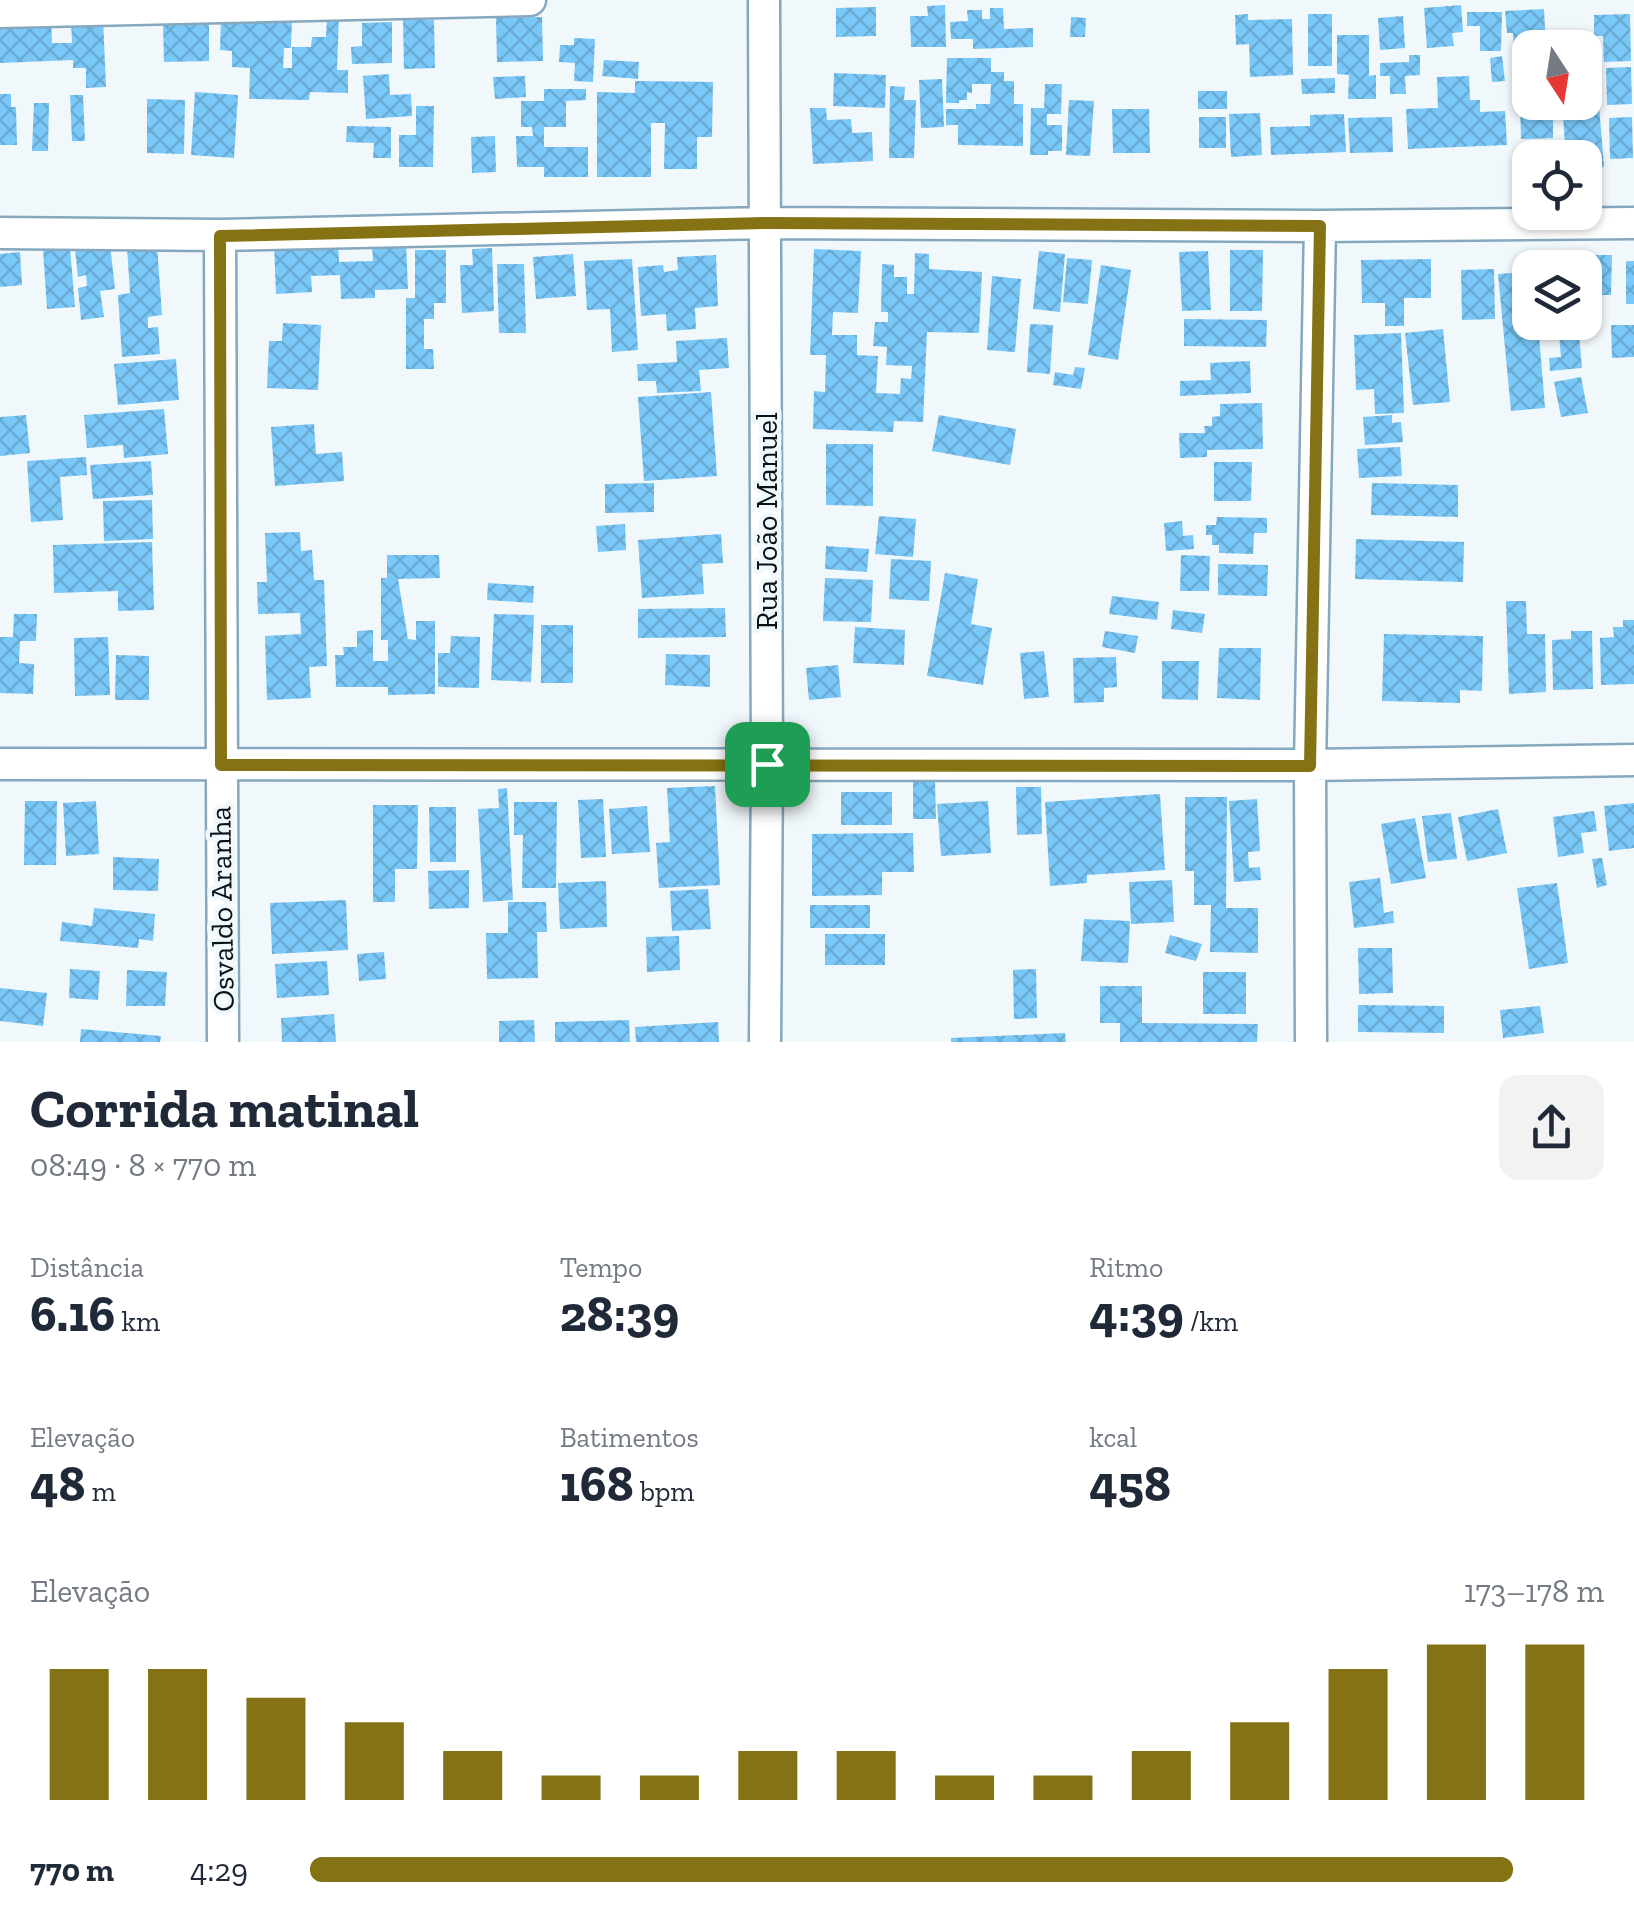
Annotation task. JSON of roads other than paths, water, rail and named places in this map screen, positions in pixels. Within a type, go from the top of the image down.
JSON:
[{"type":"street","points":[[0,12],[530,0]]},
{"type":"street","name":"Rua João Manuel","points":[[764,0],[765,1042]]},
{"type":"street","points":[[0,233],[220,236],[766,223],[1634,223]]},
{"type":"street","points":[[1311,1042],[1310,766],[1320,226]]},
{"type":"street","name":"Osvaldo Aranha","points":[[220,236],[223,1042]]},
{"type":"street","points":[[0,764],[1310,766],[1634,760]]}]
